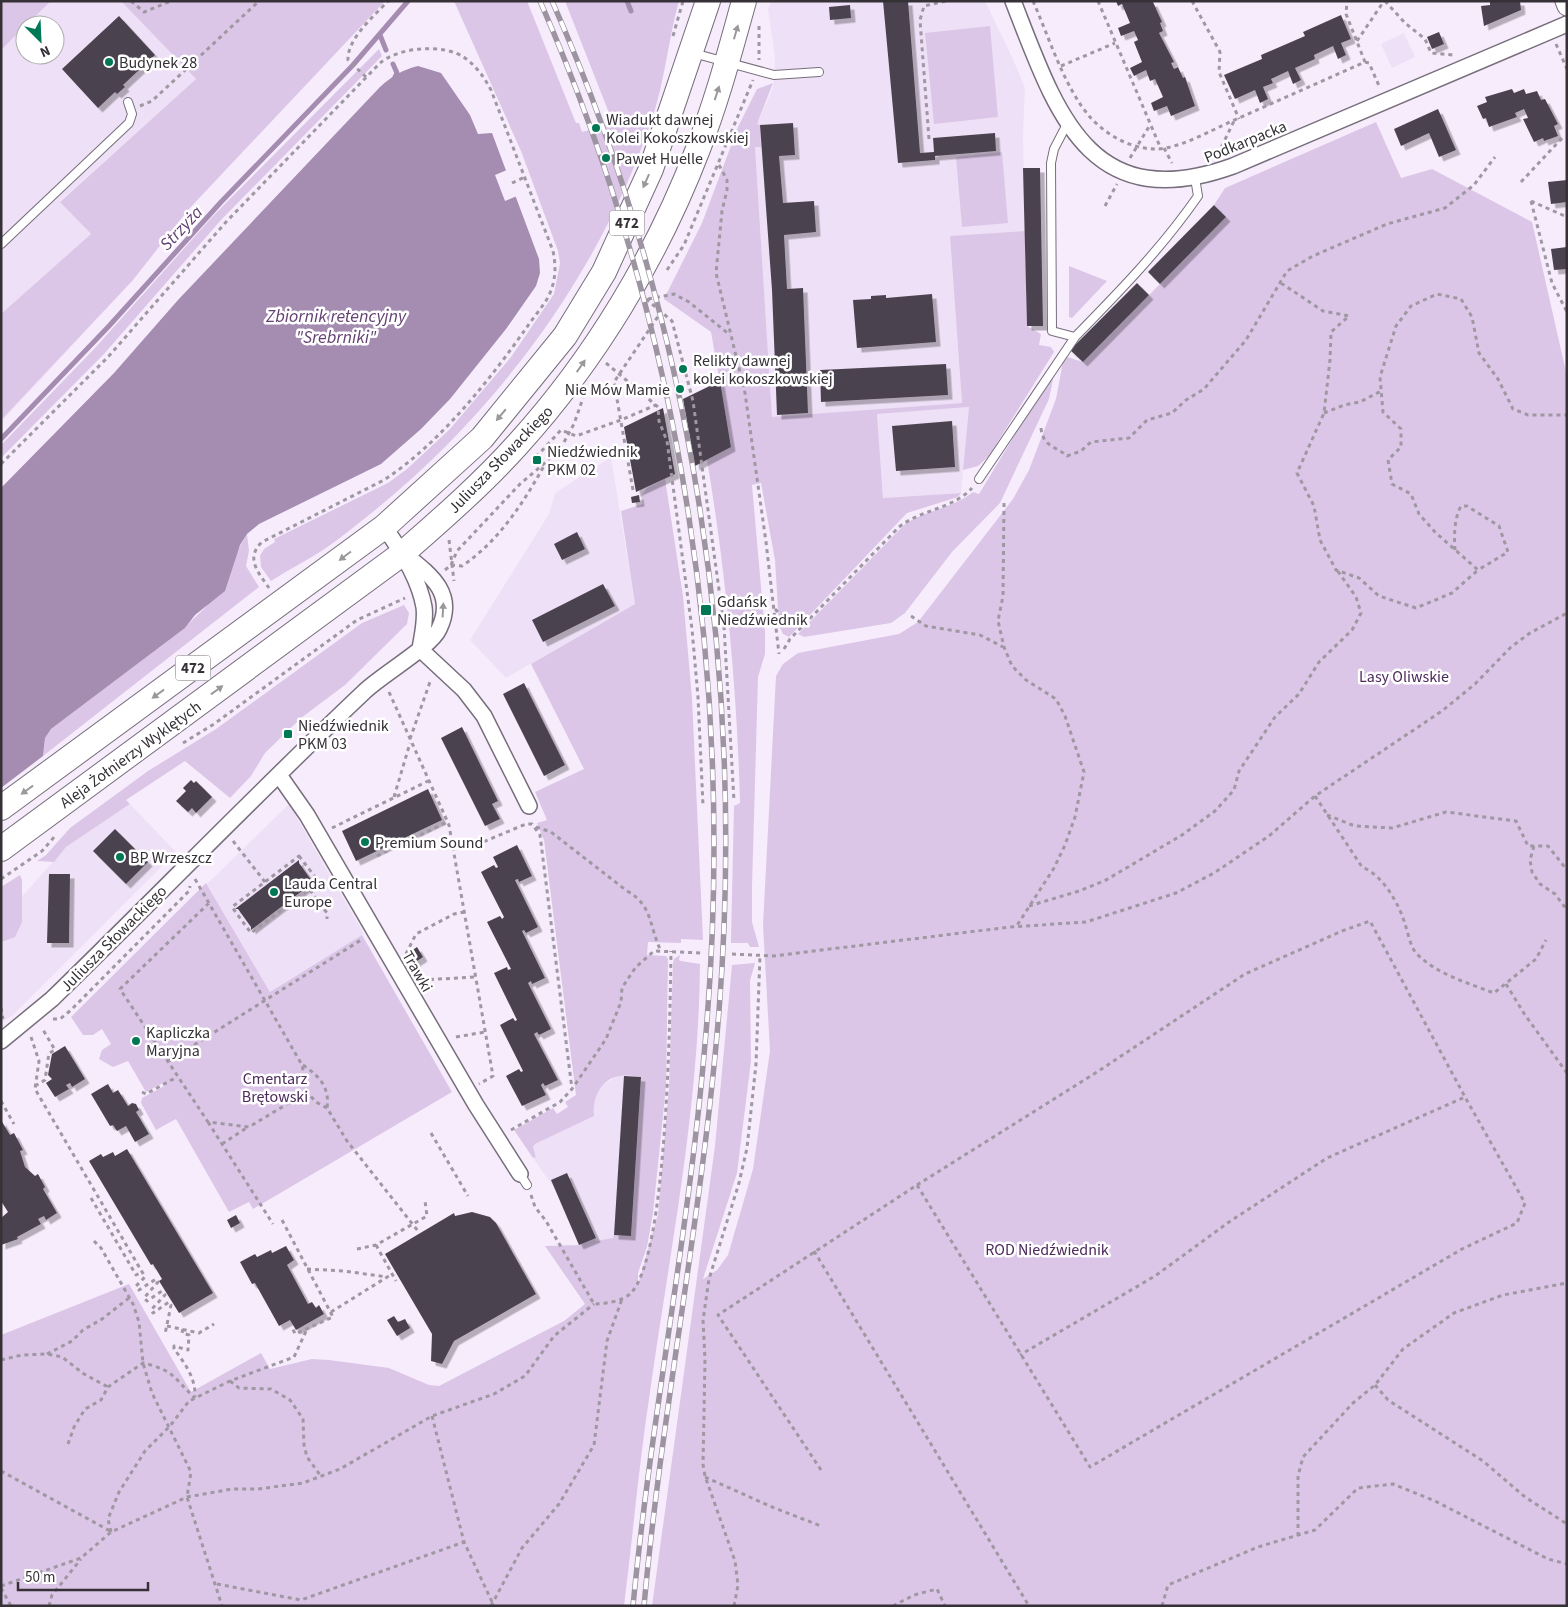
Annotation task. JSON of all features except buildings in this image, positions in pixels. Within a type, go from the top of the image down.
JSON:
[{"type":"main road","name":"Juliusza Słowackiego","points":[[384,527],[482,438],[565,336],[604,272],[651,169],[682,46],[708,1]]},
{"type":"main road","name":"Juliusza Słowackiego","points":[[403,553],[461,502],[518,445],[558,398],[611,323],[660,235],[698,149],[727,62],[744,1]]},
{"type":"main road","name":"Aleja Żołnierzy Wyklętych","points":[[1,808],[384,527]]},
{"type":"main road","name":"Aleja Żołnierzy Wyklętych","points":[[1,849],[403,553]]},
{"type":"street","name":"Podkarpacka","points":[[1013,1],[1042,74],[1067,124],[1085,146],[1104,161],[1124,171],[1147,179],[1202,176],[1386,102],[1567,24]]},
{"type":"street","points":[[1566,1],[1567,6]]},
{"type":"street","name":"Juliusza Słowackiego","points":[[384,527],[403,553],[424,606],[425,622],[420,649]]},
{"type":"street","name":"Juliusza Słowackiego","points":[[1,1041],[52,999],[373,683],[433,639],[443,617],[443,596],[434,578],[403,553]]},
{"type":"street","points":[[420,649],[464,690],[484,716],[529,806]]},
{"type":"street","name":"Trawki","points":[[279,775],[299,803],[476,1105],[523,1179]]},
{"type":"lane","points":[[682,46],[727,62],[774,75],[819,72]]},
{"type":"lane","points":[[1,244],[129,123],[129,105]]},
{"type":"lane","points":[[1067,124],[1054,149],[1051,163],[1052,331],[1075,337]]},
{"type":"lane","points":[[979,479],[1075,337],[1136,276],[1176,228],[1198,196],[1202,176]]},
{"type":"path","points":[[131,1],[144,12],[171,1]]},
{"type":"path","points":[[129,105],[152,101],[259,1]]},
{"type":"path","points":[[366,77],[348,60],[348,54],[355,40],[388,1]]},
{"type":"path","points":[[682,46],[683,1]]},
{"type":"path","points":[[929,138],[920,20],[924,6],[946,1]]},
{"type":"path","points":[[1034,1],[1076,98],[1090,117],[1106,132],[1136,147],[1161,149],[1190,140],[1365,62],[1369,62],[1386,102]]},
{"type":"path","points":[[1098,1],[1161,149]]},
{"type":"path","points":[[1192,1],[1220,52],[1219,72],[1238,118]]},
{"type":"path","points":[[1347,1],[1346,14],[1365,62]]},
{"type":"path","points":[[1356,41],[1384,1],[1405,23],[1425,39],[1431,53],[1455,55]]},
{"type":"path","points":[[1556,42],[1567,69]]},
{"type":"path","points":[[1042,74],[1115,43]]},
{"type":"path","points":[[1,464],[108,357],[226,222],[385,59],[403,52],[427,48],[463,56],[479,70],[491,90],[525,177],[556,264],[550,294],[509,353],[453,419],[399,470],[384,480],[262,542],[256,547],[253,553],[254,564],[269,588]]},
{"type":"path","points":[[1202,176],[1234,120]]},
{"type":"path","points":[[1136,147],[1150,124]]},
{"type":"path","points":[[1521,182],[1563,137]]},
{"type":"path","points":[[1041,428],[1042,437],[1047,444],[1067,456],[1081,451],[1091,442],[1129,438],[1147,420],[1172,412],[1186,400],[1204,389],[1246,340],[1287,271],[1348,240],[1386,224],[1445,208],[1474,184],[1495,157]]},
{"type":"path","points":[[719,164],[727,180],[727,190],[722,211],[716,273],[745,393],[779,654]]},
{"type":"path","points":[[512,183],[525,177]]},
{"type":"path","points":[[1567,217],[1532,201],[1552,283],[1567,312]]},
{"type":"path","points":[[1030,906],[1079,891],[1106,880],[1182,834],[1215,811],[1234,790],[1239,771],[1275,717],[1299,694],[1318,662],[1352,630],[1361,613],[1356,597],[1336,570],[1320,540],[1314,506],[1297,473],[1324,413],[1331,332],[1348,316],[1323,311],[1281,283]]},
{"type":"path","points":[[730,336],[689,302],[674,294],[646,299],[672,321],[693,401],[725,635],[734,801]]},
{"type":"path","points":[[1478,570],[1419,514],[1411,494],[1392,484],[1388,460],[1401,447],[1400,429],[1383,412],[1380,377],[1396,326],[1411,306],[1437,294],[1461,299],[1472,317],[1479,353],[1498,379],[1513,409],[1528,415],[1551,417],[1567,415]]},
{"type":"path","points":[[634,490],[614,382],[661,312]]},
{"type":"path","points":[[604,362],[658,407],[659,421],[671,458],[689,595],[698,698],[703,805]]},
{"type":"path","points":[[1324,413],[1344,405],[1360,402],[1381,391]]},
{"type":"path","points":[[561,430],[576,436],[656,405]]},
{"type":"path","points":[[444,570],[451,565],[457,551],[520,484],[546,462],[530,491],[496,538],[476,557],[462,566],[451,565]]},
{"type":"path","points":[[784,649],[802,627],[899,527],[912,517],[961,499],[979,479]]},
{"type":"path","points":[[1004,503],[1003,596],[998,621],[1004,647],[1012,666],[1026,680],[1056,698],[1066,716],[1084,772],[1076,817],[1065,845],[1016,927]]},
{"type":"path","points":[[1336,570],[1359,578],[1379,596],[1416,608],[1452,593],[1478,570],[1508,552],[1498,526],[1491,519],[1467,506],[1461,506],[1454,535],[1455,550]]},
{"type":"path","points":[[174,748],[214,724],[357,620],[405,598]]},
{"type":"path","points":[[774,609],[786,620],[802,627]]},
{"type":"path","points":[[732,954],[773,956],[1016,927],[1086,922],[1176,893],[1214,873],[1269,836],[1315,796],[1442,710],[1475,684],[1511,647],[1530,633],[1567,613]]},
{"type":"path","points":[[911,616],[926,626],[980,635],[1004,647]]},
{"type":"path","points":[[394,798],[429,682],[434,674]]},
{"type":"path","points":[[387,689],[448,822],[493,1076]]},
{"type":"path","points":[[332,828],[428,781]]},
{"type":"path","points":[[1315,796],[1362,867],[1372,871],[1391,894],[1403,916],[1414,951],[1425,961],[1451,976],[1494,993],[1536,959],[1546,940]]},
{"type":"path","points":[[1327,815],[1355,826],[1392,828],[1446,812],[1516,821],[1528,846],[1548,846],[1567,870]]},
{"type":"path","points":[[377,856],[448,822]]},
{"type":"path","points":[[452,842],[483,842],[526,824],[532,824],[550,832],[645,904],[654,937],[661,951]]},
{"type":"path","points":[[536,827],[540,835],[572,1089]]},
{"type":"path","points":[[1,879],[42,851],[58,833]]},
{"type":"path","points":[[232,839],[265,882]]},
{"type":"path","points":[[1534,846],[1530,860],[1532,872],[1540,884],[1555,894],[1567,910]]},
{"type":"path","points":[[299,856],[319,882],[251,934],[232,907],[265,882],[299,856]]},
{"type":"path","points":[[195,879],[302,1065],[307,1092],[316,1102],[327,1108],[347,1141],[418,1231]]},
{"type":"path","points":[[310,890],[327,913],[327,919]]},
{"type":"path","points":[[60,1019],[189,891]]},
{"type":"path","points":[[209,903],[120,989],[208,1122],[272,1224]]},
{"type":"path","points":[[404,956],[416,934],[454,914],[464,912]]},
{"type":"path","points":[[821,1470],[718,1316],[814,1251],[917,1185],[1097,1072],[1245,974],[1342,930],[1370,921],[1524,1203],[1517,1223],[1462,1249],[1090,1467],[917,1185]]},
{"type":"path","points":[[167,1062],[361,940]]},
{"type":"path","points":[[510,1130],[560,1102],[572,1089],[606,1039],[621,1002],[622,988],[636,967],[654,951],[703,953]]},
{"type":"path","points":[[49,1606],[52,1595],[82,1558],[110,1532],[187,1497],[232,1489],[258,1489],[303,1483],[340,1469],[371,1453],[432,1416],[494,1394],[526,1376],[554,1336],[594,1304],[622,1299],[631,1293],[639,1281],[650,1248],[656,1212],[668,1088],[671,951]]},
{"type":"path","points":[[734,1606],[738,1585],[735,1561],[702,1464],[705,1359],[703,1320],[709,1279],[739,1183],[747,1148],[756,1064],[760,955]]},
{"type":"path","points":[[421,980],[475,977]]},
{"type":"path","points":[[1506,984],[1525,1015],[1567,1073]]},
{"type":"path","points":[[35,1086],[45,1080],[49,1053],[56,1050],[42,1027]]},
{"type":"path","points":[[456,1036],[485,1032]]},
{"type":"path","points":[[31,1037],[39,1061],[35,1086],[145,1277],[136,1286],[139,1290],[156,1279],[158,1282],[144,1298],[147,1301],[162,1291],[165,1295],[151,1310],[153,1313],[169,1302],[171,1306],[165,1334]]},
{"type":"path","points":[[302,1065],[323,1082],[329,1098],[327,1108]]},
{"type":"path","points":[[142,1092],[146,1094],[177,1077]]},
{"type":"path","points":[[222,1144],[307,1092]]},
{"type":"path","points":[[1020,1355],[1154,1276],[1229,1222],[1327,1158],[1465,1097]]},
{"type":"path","points":[[1,1101],[14,1124]]},
{"type":"path","points":[[208,1122],[249,1127]]},
{"type":"path","points":[[432,1133],[468,1196]]},
{"type":"path","points":[[523,1179],[535,1208],[546,1221],[594,1304]]},
{"type":"path","points":[[91,1198],[136,1275],[142,1272]]},
{"type":"path","points":[[357,1249],[376,1245],[427,1216],[425,1201]]},
{"type":"path","points":[[282,1220],[306,1269],[333,1317],[295,1334],[292,1327]]},
{"type":"path","points":[[94,1241],[101,1248],[129,1298],[139,1322],[143,1363],[152,1393],[170,1426],[191,1472],[187,1497],[222,1606]]},
{"type":"path","points":[[376,1245],[396,1281]]},
{"type":"path","points":[[814,1251],[1029,1606]]},
{"type":"path","points":[[306,1269],[344,1271],[387,1277]]},
{"type":"path","points":[[331,1312],[392,1274]]},
{"type":"path","points":[[1298,1536],[1298,1476],[1303,1457],[1353,1403],[1375,1385],[1403,1349],[1454,1314],[1503,1295],[1567,1283]]},
{"type":"path","points":[[47,1354],[72,1341],[83,1330],[102,1319],[129,1298]]},
{"type":"path","points":[[492,1605],[522,1548],[559,1504],[594,1445],[607,1341],[622,1299]]},
{"type":"path","points":[[167,1326],[199,1333],[214,1324]]},
{"type":"path","points":[[110,1532],[108,1519],[119,1492],[145,1452],[170,1426],[189,1401],[230,1381],[294,1357],[307,1329]]},
{"type":"path","points":[[183,1330],[182,1333],[189,1335],[188,1350],[174,1346],[174,1349],[190,1372],[195,1390],[195,1398]]},
{"type":"path","points":[[1,1360],[22,1355],[47,1354],[62,1357],[84,1374],[108,1387]]},
{"type":"path","points":[[68,1444],[74,1426],[86,1409],[100,1400],[108,1387],[143,1363],[165,1369],[195,1398]]},
{"type":"path","points":[[230,1381],[239,1388],[271,1389],[290,1400],[303,1419],[304,1445],[307,1457],[320,1476]]},
{"type":"path","points":[[1375,1385],[1388,1400],[1483,1460],[1525,1497],[1567,1524]]},
{"type":"path","points":[[432,1416],[464,1542],[492,1605]]},
{"type":"path","points":[[1,1472],[110,1532]]},
{"type":"path","points":[[705,1476],[772,1507],[821,1526]]},
{"type":"path","points":[[1162,1606],[1168,1586],[1258,1547],[1315,1530],[1358,1488],[1393,1484],[1435,1501],[1548,1559],[1567,1564]]},
{"type":"path","points":[[216,1584],[301,1600],[464,1542]]},
{"type":"path","points":[[11,1606],[1,1587],[82,1558]]},
{"type":"path","points":[[893,1606],[914,1595],[937,1589],[945,1606]]},
{"type":"shaded area","points":[[51,1],[121,1],[196,79],[60,201],[133,280],[1,422],[1,50],[15,37],[15,65],[65,65],[65,15],[37,15]]},
{"type":"shaded area","points":[[771,1],[985,1],[1012,57],[1025,88],[1023,135],[1025,231],[950,237],[962,403],[772,418],[755,147],[761,147],[757,124],[773,88],[775,57],[768,9]]},
{"type":"shaded area","points":[[1404,33],[1415,57],[1392,68],[1381,44]]},
{"type":"shaded area","points":[[969,407],[961,493],[883,498],[877,414]]},
{"type":"shaded area","points":[[611,457],[635,604],[506,678],[470,640],[549,514],[555,493]]},
{"type":"shaded area","points":[[130,804],[176,852],[13,1015],[1,1023],[1,920],[66,847]]},
{"type":"shaded area","points":[[289,804],[364,934],[270,992],[207,884]]},
{"type":"shaded area","points":[[619,1075],[641,1077],[631,1236],[596,1241],[594,1239],[579,1245],[554,1188],[533,1158],[536,1156],[533,1147],[535,1144],[594,1116],[593,1106],[597,1093],[604,1084]]},
{"type":"green space","points":[[1,1],[51,1],[37,15],[15,15],[15,36],[1,50]]},
{"type":"green space","points":[[121,1],[385,1],[188,210],[133,280],[1,420],[1,314],[91,234],[60,202],[196,79]]},
{"type":"green space","points":[[454,1],[527,1],[576,123],[579,123],[582,132],[610,124],[607,114],[609,113],[565,1],[679,1],[656,105],[630,176],[604,231],[574,284],[540,334],[503,383],[463,428],[420,471],[336,541],[271,581],[261,567],[260,556],[264,549],[275,542],[274,539],[388,483],[407,469],[450,429],[511,357],[554,294],[560,263],[558,251],[521,151]]},
{"type":"green space","points":[[990,26],[998,117],[934,124],[925,33]]},
{"type":"green space","points":[[379,49],[382,56],[221,220],[104,354],[1,458],[1,445],[95,348],[213,216]]},
{"type":"green space","points":[[773,83],[757,124],[760,125],[761,147],[755,147],[772,417],[962,403],[950,236],[1025,231],[1027,326],[1041,334],[1039,345],[1051,347],[1054,352],[989,456],[978,466],[963,470],[969,407],[877,414],[883,498],[961,493],[958,497],[907,513],[789,637],[783,634],[779,625],[775,560],[761,483],[752,485],[765,632],[765,654],[758,677],[752,887],[752,922],[759,947],[750,947],[748,943],[731,943],[734,806],[740,803],[736,717],[730,631],[720,545],[707,460],[731,446],[711,332],[664,299],[702,223],[738,127],[757,89]]},
{"type":"green space","points":[[1376,122],[1401,178],[1432,169],[1532,222],[1567,376],[1567,1606],[652,1606],[715,1146],[732,965],[755,963],[750,981],[751,1061],[737,1173],[703,1279],[717,1270],[728,1255],[753,1169],[770,1051],[763,925],[776,676],[783,664],[798,653],[899,634],[918,622],[1013,499],[1029,470],[1056,399],[1064,356],[1083,362],[1226,217],[1214,205],[1225,188]]},
{"type":"green space","points":[[1002,152],[1008,223],[962,227],[956,157]]},
{"type":"green space","points":[[1069,266],[1107,281],[1072,318],[1069,317]]},
{"type":"green space","points":[[1050,377],[1053,379],[1049,399],[1000,503],[952,552],[905,613],[891,623],[804,637],[798,634],[905,524],[922,515],[957,502],[973,492],[979,494]]},
{"type":"green space","points":[[665,479],[683,596],[692,698],[703,940],[681,939],[681,943],[648,942],[647,955],[666,956],[668,959],[666,1086],[653,1213],[647,1247],[638,1273],[638,1285],[658,1214],[669,1087],[673,963],[674,959],[680,955],[679,960],[681,961],[700,964],[695,1072],[689,1125],[646,1419],[624,1606],[1,1606],[1,1335],[129,1284],[191,1392],[261,1353],[270,1369],[312,1359],[329,1360],[389,1368],[429,1385],[439,1386],[564,1321],[585,1304],[545,1246],[579,1245],[595,1238],[596,1241],[613,1238],[614,1235],[631,1235],[641,1077],[620,1076],[608,1081],[596,1096],[594,1116],[535,1144],[533,1147],[536,1157],[533,1158],[514,1130],[553,1108],[557,1114],[568,1107],[565,1102],[576,1095],[544,840],[537,823],[547,820],[535,792],[584,769],[531,664],[635,604],[621,511],[643,504],[641,496],[647,488]]},
{"type":"green space","points":[[247,534],[249,551],[246,566],[259,587],[43,756],[45,738],[51,729],[185,628],[206,606],[215,595]]},
{"type":"green space","points":[[404,605],[409,613],[407,624],[345,685],[301,718],[265,753],[251,776],[230,798],[185,761],[126,800],[130,804],[66,847],[54,862],[37,861],[46,855],[70,828],[148,771],[216,729],[362,623]]},
{"type":"green space","points":[[20,875],[22,880],[22,922],[15,937],[1,942],[1,887]]},
{"type":"green space","name":"Cmentarz Brętowski","points":[[206,883],[270,992],[362,935],[452,1092],[253,1209],[249,1202],[229,1212],[176,1119],[156,1130],[141,1103],[142,1098],[166,1085],[165,1082],[146,1092],[128,1061],[113,1067],[99,1059],[102,1050],[111,1044],[102,1029],[93,1035],[83,1035],[71,1017]]},
{"type":"water","name":"Zbiornik retencyjny \"Srebrniki\"","points":[[418,66],[441,73],[470,115],[478,134],[492,133],[539,259],[540,273],[536,286],[506,329],[450,399],[421,429],[381,464],[259,524],[247,534],[240,545],[225,591],[195,615],[185,628],[51,729],[45,738],[43,756],[1,788],[1,488],[114,373],[178,300],[380,87],[407,69]]},
{"type":"pier","points":[[507,170],[517,196],[505,201],[495,175]]},
{"type":"waterway","name":"Strzyża","points":[[1,439],[109,326],[221,202],[353,65],[408,1]]},
{"type":"waterway","points":[[627,1],[631,11]]},
{"type":"waterway","name":"Strzyża","points":[[380,35],[386,50]]},
{"type":"waterway","name":"Strzyża","points":[[393,64],[397,73],[395,77]]},
{"type":"railway","points":[[540,1],[589,125],[631,252],[663,381],[688,512],[705,644],[713,778],[713,911],[705,1044],[690,1185],[650,1465],[633,1606]]},
{"type":"railway","points":[[552,1],[600,120],[641,243],[673,368],[698,496],[715,625],[724,754],[725,883],[719,1011],[712,1086],[661,1457],[644,1606]]},
{"type":"place","name":"Budynek 28","points":[[109,62]]},
{"type":"place","name":"Wiadukt dawnej Kolei Kokoszkowskiej","points":[[596,128]]},
{"type":"place","name":"Paweł Huelle","points":[[606,158]]},
{"type":"place","name":"Relikty dawnej kolei kokoszkowskiej","points":[[683,369]]},
{"type":"place","name":"Nie Mów Mamie","points":[[680,389]]},
{"type":"place","name":"Niedźwiednik PKM 02","points":[[537,460]]},
{"type":"place","name":"Gdańsk Niedźwiednik","points":[[706,610]]},
{"type":"place","name":"Niedźwiednik PKM 03","points":[[288,734]]},
{"type":"place","name":"Premium Sound","points":[[365,842]]},
{"type":"place","name":"BP Wrzeszcz","points":[[120,857]]},
{"type":"place","name":"Lauda Central Europe","points":[[274,892]]},
{"type":"place","name":"Kapliczka Maryjna","points":[[136,1041]]},
{"type":"park label","name":"Lasy Oliwskie","points":[[1404,676]]},
{"type":"park label","name":"ROD Niedźwiednik","points":[[1047,1249]]}]
